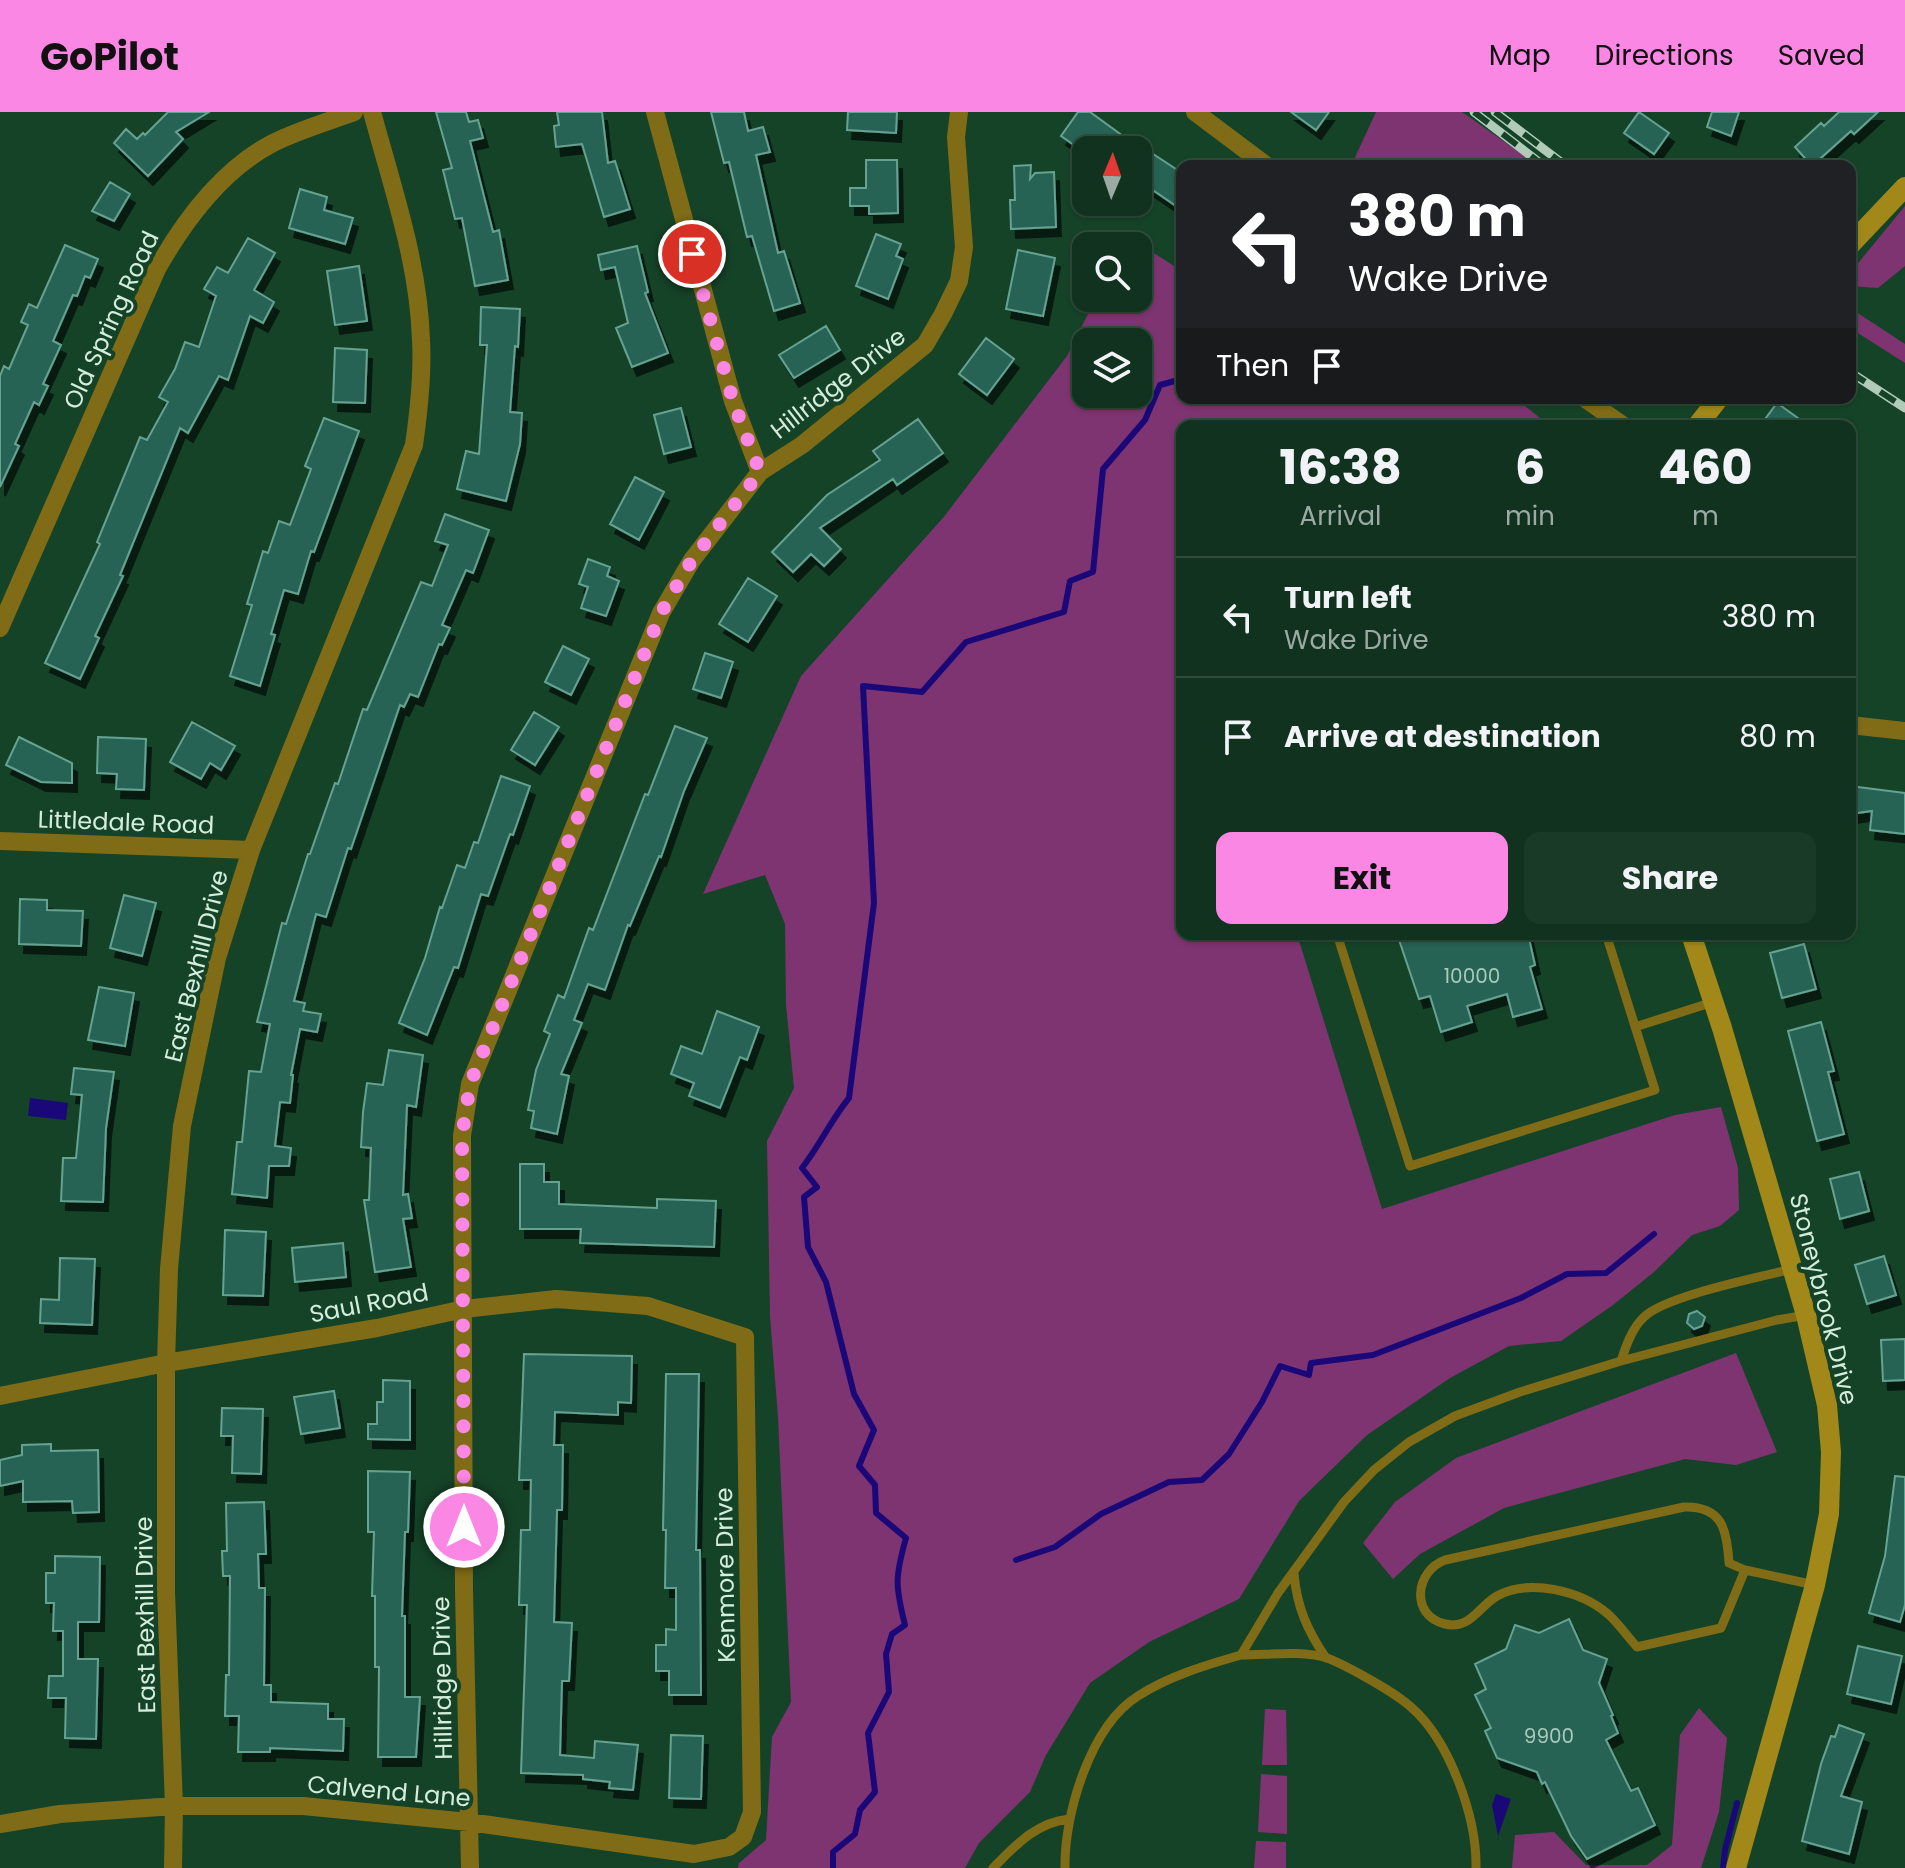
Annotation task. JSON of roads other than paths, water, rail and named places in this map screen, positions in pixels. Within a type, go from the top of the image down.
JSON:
[{"type":"street","name":"Old Spring Road","points":[[0,628],[153,278],[176,235],[241,165],[270,145],[354,112]]},
{"type":"street","name":"East Bexhill Drive","points":[[173,1868],[174,1806],[166,1596],[166,1363],[169,1269],[182,1126],[217,958],[251,850],[414,445],[421,389],[421,338],[415,282],[372,112]]},
{"type":"street","points":[[655,112],[733,401],[760,472]]},
{"type":"street","name":"Hillridge Drive","points":[[470,1868],[464,1590],[462,1136],[470,1084],[661,613],[692,560],[760,472],[802,445],[925,345],[943,314],[959,281],[964,247],[956,137],[959,112]]},
{"type":"street","points":[[1195,112],[1259,160]]},
{"type":"street","points":[[1856,239],[1905,187]]},
{"type":"street","points":[[1593,404],[1615,420]]},
{"type":"street","points":[[1702,420],[1714,404]]},
{"type":"street","points":[[1856,726],[1905,731]]},
{"type":"street","name":"Littledale Road","points":[[0,841],[251,850]]},
{"type":"street","name":"Stoneybrook Drive","points":[[1693,940],[1806,1315],[1827,1405],[1831,1452],[1829,1514],[1815,1585],[1736,1868]]},
{"type":"street","name":"Saul Road","points":[[0,1396],[166,1363],[377,1328],[464,1309],[556,1299],[648,1306],[745,1337]]},
{"type":"street","name":"Kenmore Drive","points":[[745,1337],[752,1812]]},
{"type":"street","name":"Calvend Lane","points":[[0,1824],[60,1814],[174,1806],[303,1806],[469,1822],[694,1854],[729,1847],[743,1837],[752,1812]]},
{"type":"lane","points":[[1339,940],[1410,1166],[1655,1090],[1608,940]]},
{"type":"lane","points":[[1635,1027],[1713,1002]]},
{"type":"lane","points":[[1621,1361],[1628,1340],[1644,1317],[1669,1302],[1792,1269]]},
{"type":"lane","points":[[1241,1655],[1314,1540],[1374,1470],[1409,1442],[1455,1416],[1520,1392],[1621,1361],[1806,1315]]},
{"type":"lane","points":[[1745,1570],[1721,1628],[1637,1647],[1607,1614],[1579,1596],[1526,1588],[1512,1590],[1491,1600],[1471,1620],[1455,1625],[1440,1623],[1429,1615],[1420,1597],[1425,1575],[1445,1560],[1684,1507],[1709,1511],[1719,1520],[1726,1532],[1729,1563],[1745,1570],[1815,1585]]},
{"type":"lane","points":[[1294,1574],[1296,1599],[1303,1620],[1326,1658]]},
{"type":"lane","points":[[1065,1868],[1069,1819],[1077,1790],[1098,1742],[1136,1697],[1186,1673],[1241,1655],[1297,1655],[1326,1658],[1378,1684],[1413,1709],[1432,1731],[1468,1804],[1476,1843],[1476,1868]]},
{"type":"lane","points":[[993,1868],[1029,1832],[1052,1821],[1069,1819]]},
{"type":"waterway","points":[[833,1868],[833,1852],[855,1834],[860,1810],[875,1792],[868,1733],[889,1692],[886,1654],[892,1634],[905,1625],[898,1581],[906,1538],[876,1513],[875,1485],[859,1466],[874,1430],[854,1394],[826,1282],[808,1247],[804,1197],[817,1187],[802,1168],[849,1098],[874,903],[863,686],[922,692],[966,642],[1064,612],[1070,581],[1093,572],[1103,469],[1145,420],[1160,385],[1176,381]]},
{"type":"waterway","points":[[1016,1560],[1055,1547],[1101,1514],[1169,1482],[1202,1480],[1229,1454],[1262,1402],[1280,1366],[1309,1375],[1311,1363],[1373,1355],[1521,1298],[1567,1274],[1606,1273],[1654,1234]]},
{"type":"waterway","points":[[1723,1868],[1737,1803]]},
{"type":"railway","points":[[1474,112],[1536,160]]},
{"type":"railway","points":[[1495,112],[1558,160]]},
{"type":"railway","points":[[1856,376],[1905,408]]}]
